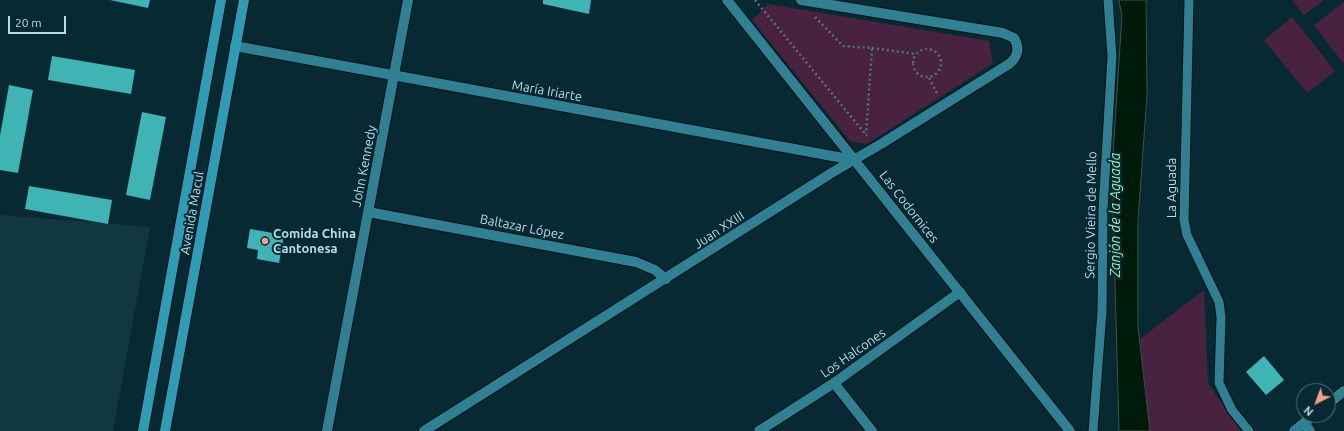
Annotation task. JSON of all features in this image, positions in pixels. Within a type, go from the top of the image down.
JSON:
[{"type":"main road","name":"Avenida Macul","points":[[143,431],[221,0]]},
{"type":"main road","name":"Avenida Macul","points":[[165,431],[244,0]]},
{"type":"street","name":"John Kennedy","points":[[327,431],[408,0]]},
{"type":"street","name":"Las Codornices","points":[[727,0],[1070,431]]},
{"type":"street","name":"Juan XXIII","points":[[424,431],[1013,61],[1018,50],[1017,44],[1009,34],[803,0]]},
{"type":"street","name":"María Iriarte","points":[[235,46],[854,160]]},
{"type":"street","name":"Baltazar López","points":[[368,212],[636,262],[655,270],[666,279]]},
{"type":"street","name":"Los Halcones","points":[[759,431],[834,383],[960,292]]},
{"type":"street","points":[[834,383],[872,431]]},
{"type":"street","points":[[1336,398],[1344,391]]},
{"type":"street","points":[[1294,431],[1307,427]]},
{"type":"lane","name":"Sergio Vieira de Mello","points":[[1093,431],[1102,311],[1103,210],[1112,56],[1108,0]]},
{"type":"lane","name":"La Aguada","points":[[1189,0],[1184,220],[1187,235],[1220,302],[1219,383],[1232,410],[1249,431]]},
{"type":"path","points":[[756,0],[876,147]]},
{"type":"path","points":[[803,0],[804,6],[843,46],[916,54],[926,49],[937,52],[942,62],[939,73],[929,78],[918,75],[913,65],[916,54]]},
{"type":"path","points":[[866,135],[872,48]]},
{"type":"shaded area","points":[[1292,0],[1324,0],[1304,15]]},
{"type":"shaded area","points":[[1344,2],[1344,64],[1314,25]]},
{"type":"shaded area","points":[[768,4],[989,41],[993,63],[867,144],[850,141],[752,20]]},
{"type":"shaded area","points":[[1292,17],[1335,71],[1307,93],[1264,40]]},
{"type":"shaded area","points":[[0,215],[150,227],[113,431],[0,431]]},
{"type":"shaded area","points":[[1204,290],[1208,383],[1241,431],[1150,431],[1140,339]]},
{"type":"water","name":"Zanjón de la Aguada","points":[[1119,0],[1146,0],[1147,95],[1138,220],[1138,327],[1150,431],[1119,431],[1112,170],[1122,15]]},
{"type":"building","points":[[110,0],[150,0],[148,8]]},
{"type":"building","points":[[543,0],[591,0],[589,14],[543,4]]},
{"type":"building","points":[[52,56],[135,70],[131,94],[48,80]]},
{"type":"building","points":[[9,85],[33,90],[18,173],[0,170],[0,136]]},
{"type":"building","points":[[142,112],[166,117],[150,200],[126,195]]},
{"type":"building","points":[[29,186],[112,200],[108,224],[25,209]]},
{"type":"building","name":"Comida China Cantonesa","points":[[250,229],[284,235],[279,263],[257,259],[258,250],[247,248]]},
{"type":"building","points":[[1264,356],[1284,380],[1266,395],[1246,372]]},
{"type":"place","name":"Comida China Cantonesa","points":[[265,241]]}]
